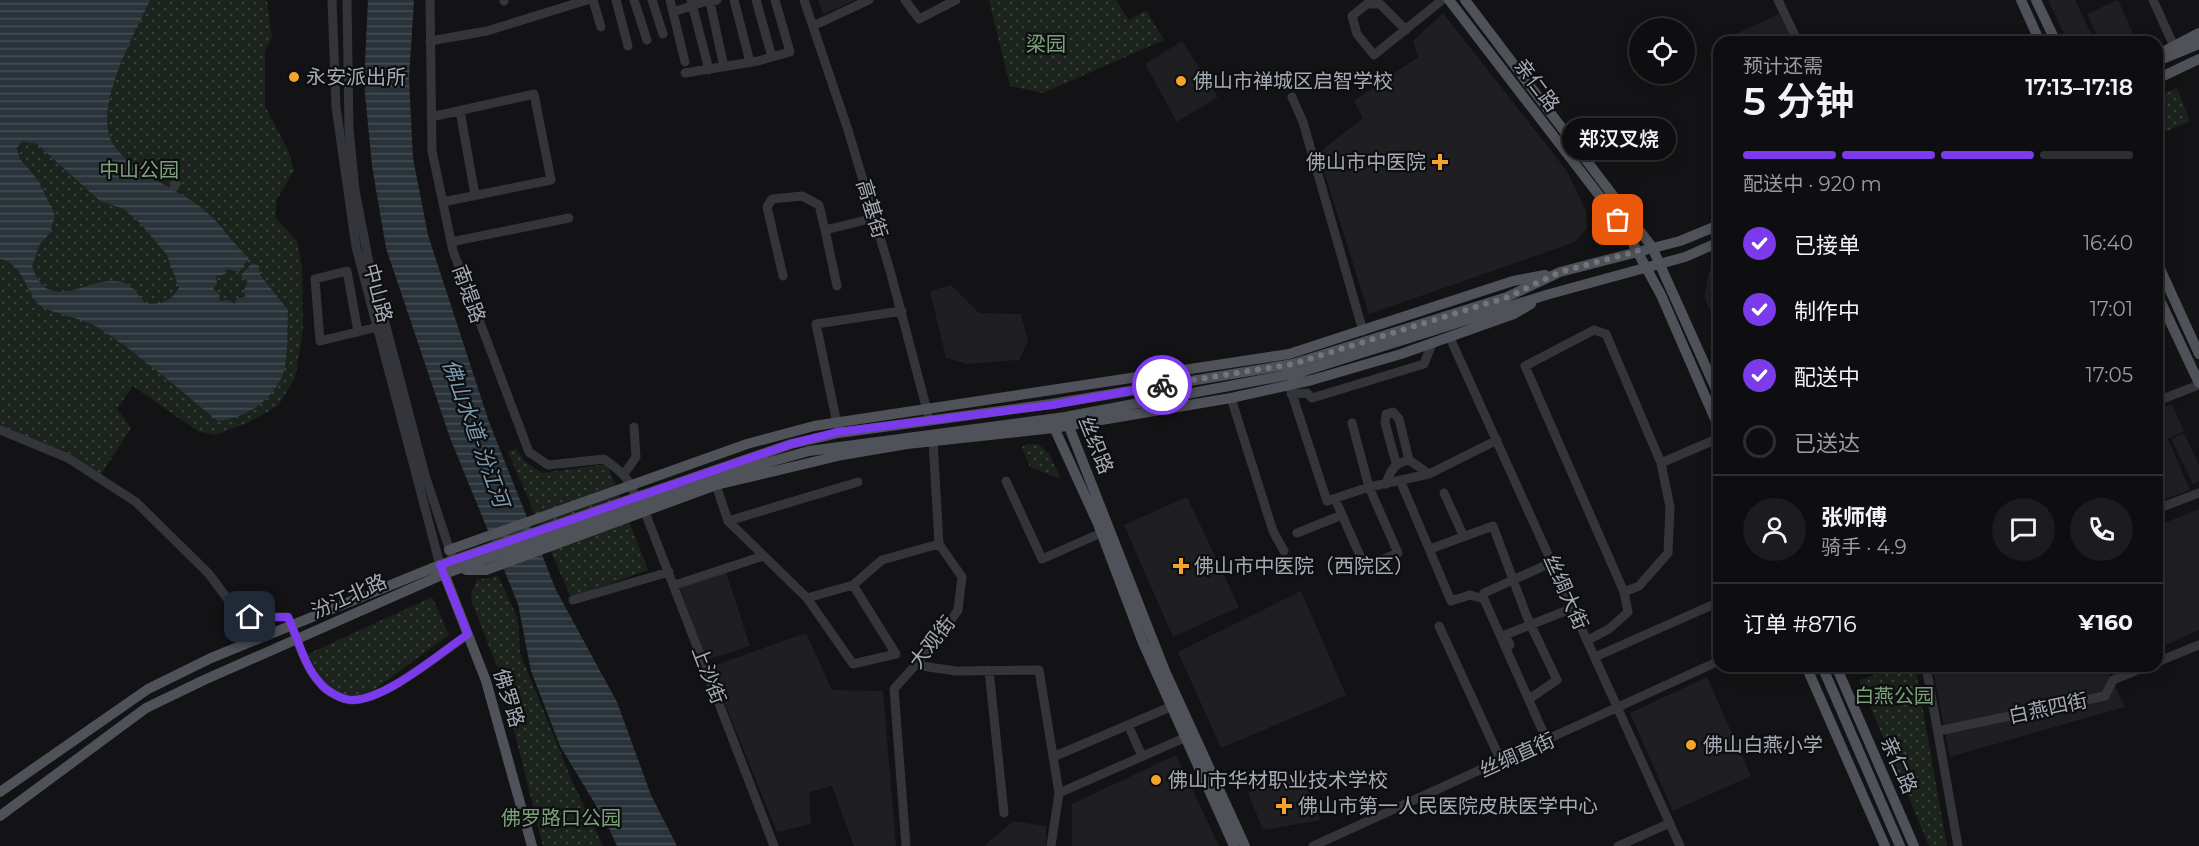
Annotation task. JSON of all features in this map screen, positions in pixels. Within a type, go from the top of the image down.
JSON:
[{"type":"main road","name":"亲仁路","points":[[1449,0],[1625,229],[1648,267]]},
{"type":"main road","name":"亲仁路","points":[[1466,0],[1652,247],[1661,263]]},
{"type":"main road","points":[[2021,0],[2037,36]]},
{"type":"main road","points":[[2036,0],[2053,36]]},
{"type":"main road","points":[[2163,51],[2199,33]]},
{"type":"main road","points":[[2163,59],[2199,44]]},
{"type":"main road","points":[[2163,76],[2199,59]]},
{"type":"main road","points":[[2163,77],[2199,65]]},
{"type":"main road","points":[[456,565],[486,570],[607,516],[747,444],[928,409],[1289,354],[1513,281],[1560,272],[1680,241],[1713,227]]},
{"type":"main road","points":[[449,550],[614,491],[639,499],[716,485],[842,455],[1053,423],[1298,373],[1546,295],[1661,263],[1713,245]]},
{"type":"main road","points":[[1661,263],[1713,382]]},
{"type":"main road","points":[[1648,267],[1713,414]]},
{"type":"main road","points":[[837,427],[929,421],[1052,405],[1293,364],[1508,297],[1560,272]]},
{"type":"main road","points":[[2163,275],[2199,354]]},
{"type":"main road","points":[[1071,419],[1290,390],[1450,338],[1514,314],[1546,295]]},
{"type":"main road","points":[[2163,307],[2199,384]]},
{"type":"main road","name":"丝织路","points":[[1052,405],[1071,419]]},
{"type":"main road","name":"丝织路","points":[[1052,405],[1053,423],[1101,533],[1170,707],[1234,846]]},
{"type":"main road","points":[[1071,419],[1132,568],[1131,585],[1177,700],[1245,846]]},
{"type":"main road","points":[[607,516],[639,499],[809,451],[1053,423]]},
{"type":"main road","name":"汾江北路","points":[[2,790],[148,689],[212,658],[440,565],[456,565],[607,516]]},
{"type":"main road","name":"汾江北路","points":[[0,816],[146,708],[440,565]]},
{"type":"main road","name":"佛罗路","points":[[440,565],[486,681],[532,846]]},
{"type":"main road","points":[[1809,672],[1885,846]]},
{"type":"main road","name":"亲仁路","points":[[1825,672],[1900,846]]},
{"type":"main road","name":"亲仁路","points":[[1839,672],[1914,846]]},
{"type":"street","name":"中山路","points":[[332,0],[336,106],[356,247],[382,326],[425,476],[456,565]]},
{"type":"street","name":"中山路","points":[[347,0],[349,129],[355,190],[382,326],[440,565]]},
{"type":"street","name":"南堤路","points":[[430,0],[432,151],[443,202],[452,242],[529,452],[548,465],[604,459],[624,474],[639,499]]},
{"type":"street","points":[[430,40],[487,31],[587,0]]},
{"type":"street","points":[[593,0],[601,27]]},
{"type":"street","points":[[616,0],[628,45]]},
{"type":"street","points":[[634,0],[647,40]]},
{"type":"street","points":[[652,0],[663,34]]},
{"type":"street","points":[[670,0],[685,62]]},
{"type":"street","points":[[734,0],[750,62]]},
{"type":"street","points":[[756,0],[772,57]]},
{"type":"street","points":[[686,73],[750,62],[790,52],[775,0]]},
{"type":"street","name":"高基街","points":[[804,0],[902,311],[928,409],[929,421]]},
{"type":"street","points":[[813,26],[869,0]]},
{"type":"street","points":[[905,0],[919,19],[956,0]]},
{"type":"street","points":[[1406,30],[1380,4],[1367,4],[1352,16],[1357,34],[1374,55],[1406,30],[1442,0]]},
{"type":"street","points":[[1778,0],[1795,36]]},
{"type":"street","points":[[2153,0],[2174,44]]},
{"type":"street","points":[[673,12],[692,3],[712,1],[724,67]]},
{"type":"street","points":[[692,3],[709,70]]},
{"type":"street","points":[[431,117],[534,94],[551,180],[443,202]]},
{"type":"street","points":[[1292,97],[1303,122],[1363,331]]},
{"type":"street","points":[[460,111],[475,195]]},
{"type":"street","points":[[783,276],[767,207],[772,199],[802,196],[819,206],[837,286]]},
{"type":"street","points":[[452,242],[569,218]]},
{"type":"street","points":[[825,230],[874,218]]},
{"type":"street","points":[[358,332],[347,271],[315,279],[320,341],[358,332],[382,326]]},
{"type":"street","points":[[837,427],[816,324],[902,311]]},
{"type":"street","points":[[1588,640],[1609,629],[1628,612],[1624,592],[1525,366],[1594,330],[1606,334],[1660,463],[1670,507],[1668,553],[1639,586],[1624,592]]},
{"type":"street","name":"丝绸大街","points":[[1450,338],[1680,846]]},
{"type":"street","points":[[1432,344],[1424,364],[1312,398],[1307,393],[1290,390],[1327,501],[1369,487],[1429,474],[1497,440]]},
{"type":"street","points":[[2163,399],[2199,384]]},
{"type":"street","points":[[1231,398],[1273,531],[1284,550]]},
{"type":"street","points":[[1396,463],[1385,423],[1386,414],[1393,412],[1399,419],[1409,460],[1429,474]]},
{"type":"street","points":[[1335,499],[1365,567],[1398,553],[1369,487],[1352,423]]},
{"type":"street","points":[[624,474],[636,457],[634,427]]},
{"type":"street","points":[[0,430],[68,458],[136,502],[209,574],[232,605],[250,617],[288,617],[310,669],[320,685],[336,695],[352,700],[375,694],[394,685],[468,634]]},
{"type":"street","points":[[807,598],[854,585],[882,560],[939,543],[933,441]]},
{"type":"street","points":[[1660,463],[1713,441]]},
{"type":"street","points":[[1386,484],[1391,469],[1396,463],[1409,460]]},
{"type":"street","points":[[1400,480],[1451,601],[1470,595],[1484,599],[1547,741]]},
{"type":"street","points":[[728,521],[858,482]]},
{"type":"street","points":[[1006,482],[1042,559],[1101,533]]},
{"type":"street","points":[[716,485],[728,521],[807,598],[853,664],[896,654],[854,585]]},
{"type":"street","points":[[1444,493],[1464,537]]},
{"type":"street","points":[[2163,507],[2199,493]]},
{"type":"street","name":"上沙街","points":[[639,499],[675,585],[774,846]]},
{"type":"street","points":[[1297,533],[1342,515]]},
{"type":"street","points":[[1430,549],[1493,526],[1531,624],[1557,680],[1533,697]]},
{"type":"street","name":"大观街","points":[[906,846],[894,689],[937,641],[958,610],[962,577],[939,543]]},
{"type":"street","points":[[440,565],[449,550]]},
{"type":"street","points":[[675,585],[763,556]]},
{"type":"street","points":[[1484,593],[1553,562]]},
{"type":"street","points":[[573,600],[669,572]]},
{"type":"street","points":[[1595,657],[1713,605]]},
{"type":"street","points":[[1542,719],[1505,635],[1573,608]]},
{"type":"street","points":[[1439,626],[1501,761]]},
{"type":"street","points":[[2163,660],[2199,645]]},
{"type":"street","points":[[915,665],[956,671],[1039,670],[1059,793],[1051,846]]},
{"type":"street","name":"丝绸直街","points":[[1313,846],[1713,665]]},
{"type":"street","points":[[989,670],[1004,813]]},
{"type":"street","points":[[1927,672],[1958,846]]},
{"type":"street","name":"白燕四街","points":[[1938,731],[2105,696],[2114,680],[2133,672]]},
{"type":"street","points":[[1053,757],[1170,707]]},
{"type":"street","points":[[1128,725],[1142,756]]},
{"type":"street","points":[[1059,793],[1184,738]]},
{"type":"street","points":[[1618,846],[1637,843],[1670,823]]},
{"type":"shaded area","points":[[818,0],[856,0],[823,14]]},
{"type":"shaded area","points":[[2048,0],[2075,0],[2092,36],[2065,36]]},
{"type":"shaded area","points":[[2118,0],[2134,36],[2097,36],[2087,14]]},
{"type":"shaded area","name":"佛山市中医院","points":[[1443,13],[1567,171],[1586,211],[1587,228],[1575,242],[1369,314],[1318,153],[1363,118],[1354,101],[1418,57],[1413,41]]},
{"type":"shaded area","points":[[1779,14],[1790,36],[1732,36]]},
{"type":"shaded area","name":"佛山市禅城区启智学校","points":[[1182,41],[1218,97],[1177,122],[1145,64]]},
{"type":"shaded area","points":[[1713,261],[1713,317],[1704,297]]},
{"type":"shaded area","points":[[951,285],[979,313],[1021,314],[1028,341],[1019,360],[967,364],[946,358],[930,291]]},
{"type":"shaded area","points":[[2172,404],[2184,431],[2168,439],[2190,490],[2163,500],[2163,408]]},
{"type":"shaded area","points":[[2184,433],[2199,465],[2199,481],[2193,484],[2171,439]]},
{"type":"shaded area","name":"佛山市中医院（西院区）","points":[[1187,497],[1239,607],[1173,637],[1124,525]]},
{"type":"shaded area","points":[[2199,509],[2199,630],[2163,646],[2163,524]]},
{"type":"shaded area","points":[[726,572],[750,646],[706,660],[680,588]]},
{"type":"shaded area","points":[[1301,591],[1346,695],[1221,748],[1178,652]]},
{"type":"shaded area","points":[[806,633],[832,690],[883,691],[896,846],[854,846],[832,786],[809,792],[811,824],[777,832],[710,667]]},
{"type":"shaded area","points":[[1933,672],[2108,672],[2125,707],[1950,757]]},
{"type":"shaded area","name":"佛山白燕小学","points":[[1707,677],[1751,776],[1673,811],[1630,713]]},
{"type":"shaded area","name":"佛山市华材职业技术学校","points":[[1176,755],[1219,846],[1072,846],[1072,804]]},
{"type":"shaded area","name":"佛山市第一人民医院皮肤医学中心","points":[[1292,773],[1300,773],[1321,820],[1263,830],[1248,793]]},
{"type":"shaded area","points":[[1013,821],[1046,826],[1046,846],[984,846]]},
{"type":"green space","name":"中山公园","points":[[0,0],[267,0],[272,38],[265,51],[265,106],[288,150],[294,171],[277,199],[275,217],[297,241],[302,266],[303,330],[295,378],[278,406],[247,423],[216,435],[199,432],[133,386],[117,409],[131,428],[100,476],[70,454],[0,427]]},
{"type":"green space","name":"梁园","points":[[989,0],[1116,0],[1129,20],[1146,10],[1164,40],[1043,93],[1010,86]]},
{"type":"green space","points":[[2177,88],[2190,121],[2163,132],[2163,94]]},
{"type":"green space","points":[[1027,444],[1038,444],[1049,454],[1061,479],[1030,467],[1022,447]]},
{"type":"green space","points":[[516,448],[523,460],[542,473],[607,464],[648,570],[571,598],[508,452]]},
{"type":"green space","name":"佛罗路口公园","points":[[498,576],[518,619],[520,653],[573,783],[603,846],[543,846],[500,674],[472,603],[471,594],[477,580]]},
{"type":"green space","points":[[432,597],[449,635],[367,695],[345,694],[323,681],[308,654]]},
{"type":"green space","name":"白燕公园","points":[[1884,672],[1916,672],[1947,846],[1929,846],[1859,680]]},
{"type":"water","points":[[0,0],[150,0],[117,73],[107,114],[108,132],[115,147],[133,165],[198,205],[249,258],[239,272],[227,269],[223,275],[216,276],[217,284],[213,289],[219,294],[220,301],[229,300],[234,304],[238,298],[245,297],[244,290],[248,282],[241,275],[252,263],[259,266],[260,275],[288,310],[284,372],[276,388],[254,408],[237,417],[218,421],[113,337],[97,327],[41,306],[33,297],[19,271],[0,259]],"holes":[[[22,141],[37,144],[100,201],[124,209],[140,223],[167,255],[179,288],[173,296],[165,302],[150,304],[145,303],[132,287],[121,282],[108,281],[59,292],[48,289],[39,281],[32,266],[40,244],[50,233],[55,215],[38,180],[20,159],[17,148]]]},
{"type":"water","name":"佛山水道-汾江河","points":[[368,0],[414,0],[409,79],[413,158],[428,235],[489,422],[556,590],[617,702],[651,795],[677,846],[617,846],[606,822],[560,746],[531,671],[518,604],[450,438],[386,248],[372,166],[364,83]]},
{"type":"way so far","points":[[1162,385],[1293,364],[1508,297],[1560,272],[1638,251],[1618,220]]},
{"type":"place","name":"永安派出所","points":[[294,77]]},
{"type":"place","name":"佛山市禅城区启智学校","points":[[1181,81]]},
{"type":"place","name":"佛山市中医院","points":[[1440,162]]},
{"type":"place","name":"郑汉叉烧","points":[[1618,220]]},
{"type":"place","name":"佛山市中医院（西院区）","points":[[1181,566]]},
{"type":"place","name":"佛山白燕小学","points":[[1691,745]]},
{"type":"place","name":"佛山市华材职业技术学校","points":[[1156,780]]},
{"type":"place","name":"佛山市第一人民医院皮肤医学中心","points":[[1284,806]]},
{"type":"route","points":[[250,617],[288,617],[310,669],[320,685],[336,695],[352,700],[375,694],[394,685],[468,634],[440,565],[635,496],[791,444],[838,432],[1052,405],[1162,385]]}]
